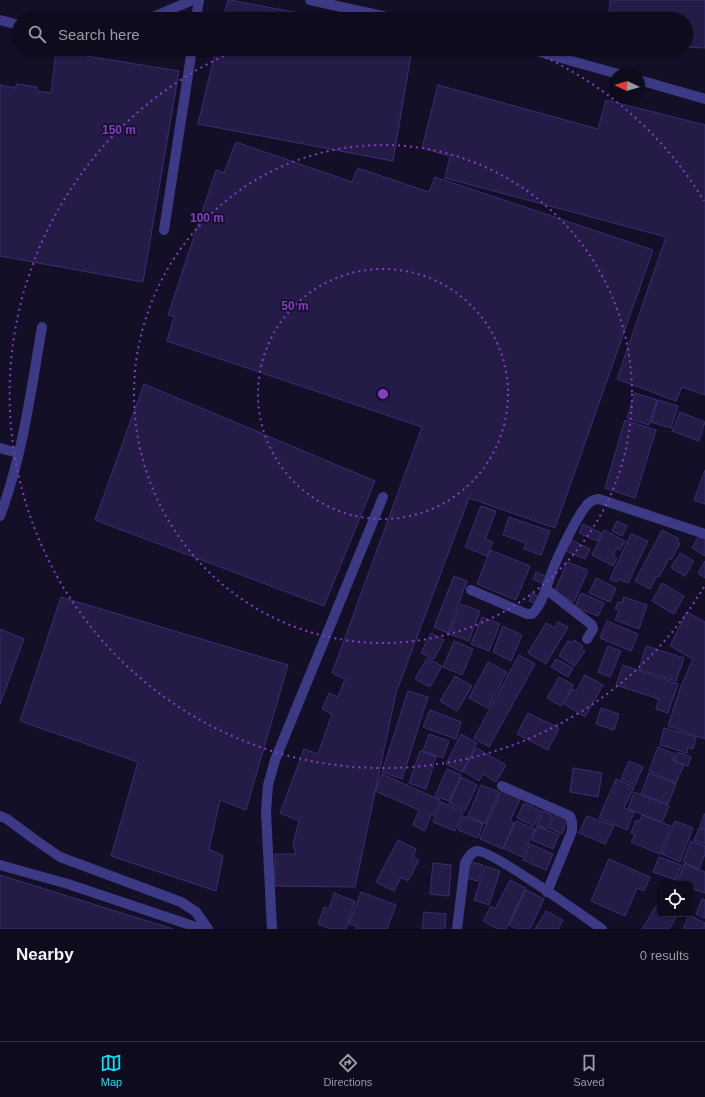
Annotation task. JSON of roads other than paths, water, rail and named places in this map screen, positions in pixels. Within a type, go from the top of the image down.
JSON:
[{"type":"street","points":[[165,12],[193,0]]},
{"type":"street","points":[[197,12],[199,0]]},
{"type":"street","points":[[310,0],[364,12]]},
{"type":"street","points":[[0,20],[12,23]]},
{"type":"street","points":[[164,230],[191,56]]},
{"type":"street","points":[[554,56],[609,71]]},
{"type":"street","points":[[645,82],[705,99]]},
{"type":"street","points":[[0,516],[10,488],[18,453],[42,327]]},
{"type":"street","points":[[0,448],[18,453]]},
{"type":"street","points":[[272,929],[266,812],[268,785],[273,766],[383,497]]},
{"type":"street","points":[[471,590],[530,615],[532,614],[546,589],[553,569],[584,508],[591,501],[599,499],[705,534]]},
{"type":"street","points":[[546,589],[592,625],[593,629],[587,639]]},
{"type":"street","points":[[502,786],[570,816],[572,831],[547,892]]},
{"type":"street","points":[[0,816],[8,819],[60,857],[181,902],[196,912],[208,929]]},
{"type":"street","points":[[457,929],[465,863],[470,854],[477,851],[485,852],[509,866],[602,929]]},
{"type":"street","points":[[0,865],[68,884],[202,929]]}]
